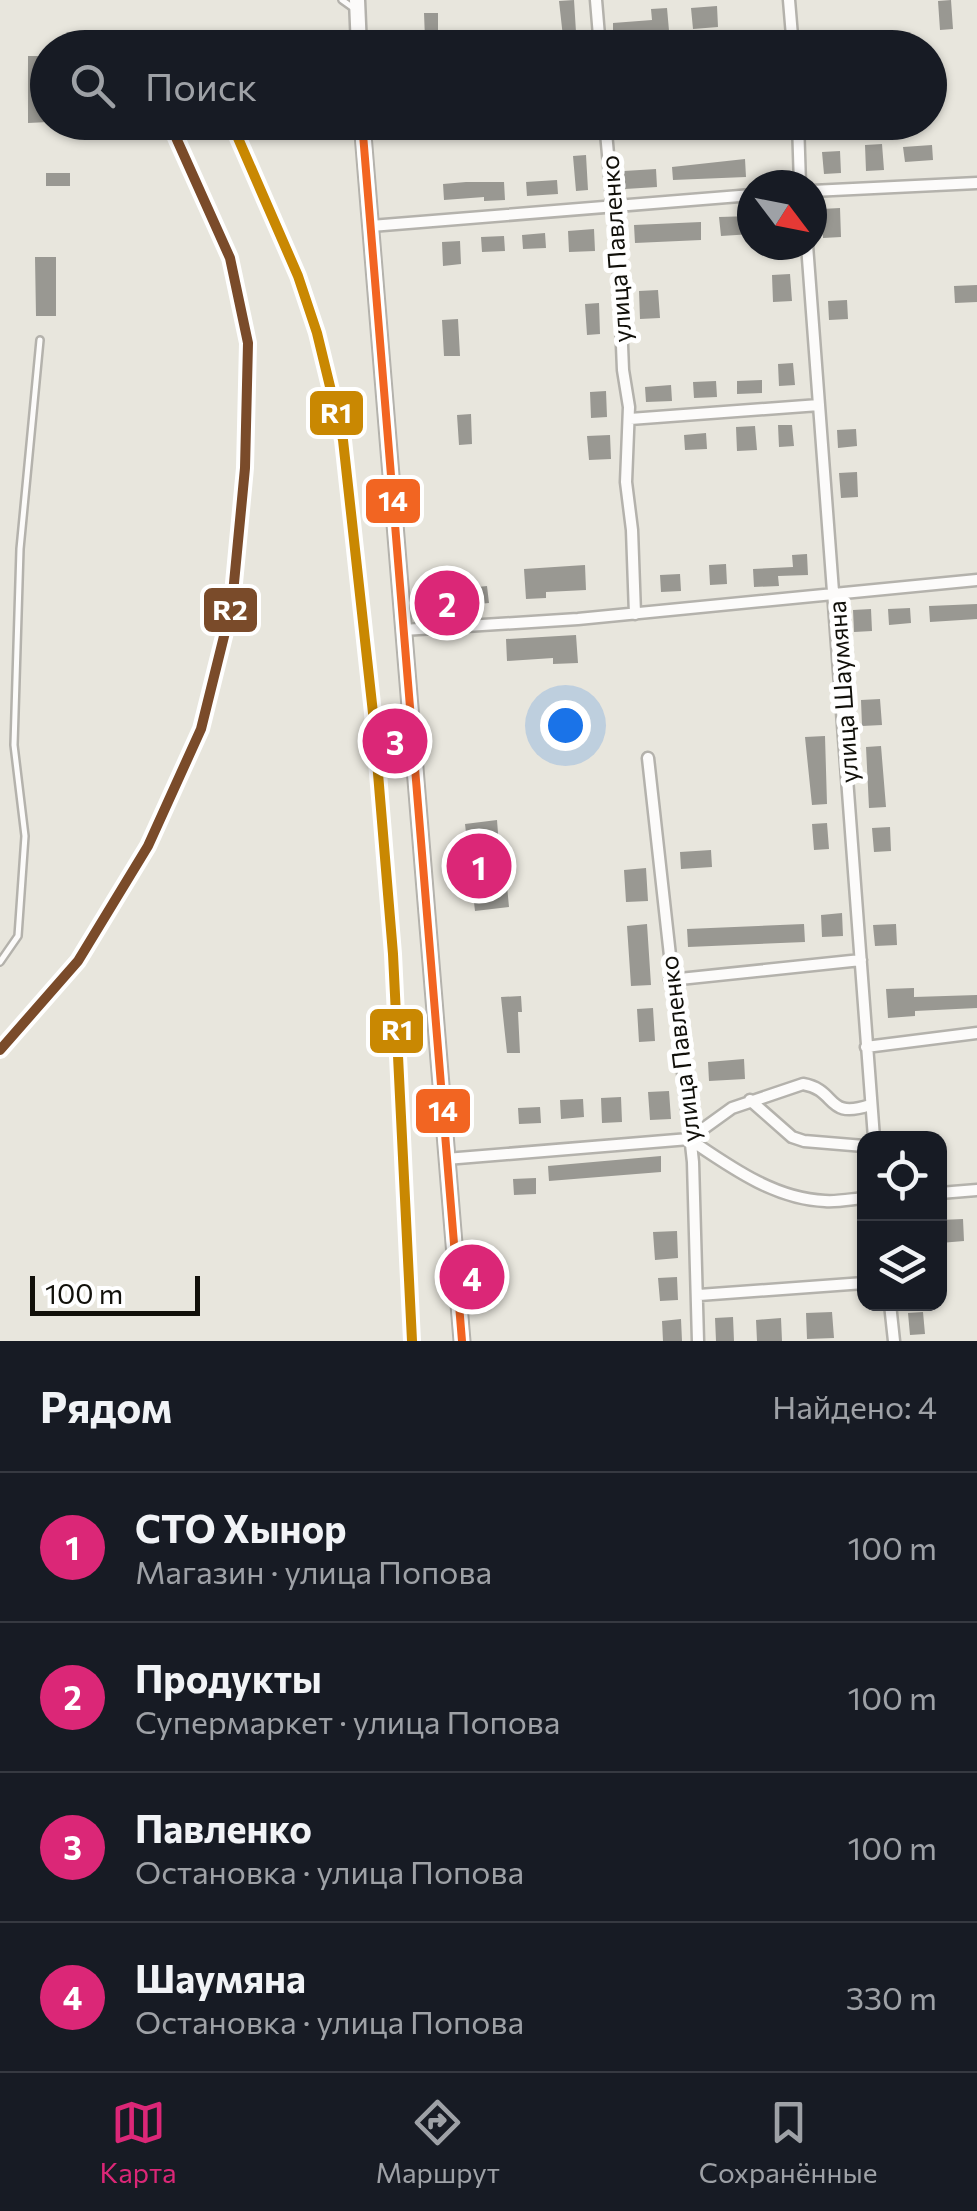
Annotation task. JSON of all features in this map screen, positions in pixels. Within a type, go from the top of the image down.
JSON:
[{"type":"main road","points":[[363,140],[462,1341]]},
{"type":"street","points":[[596,0],[598,30]]},
{"type":"street","points":[[789,0],[792,30]]},
{"type":"street","name":"улица Павленко","points":[[606,140],[630,419],[626,482],[635,614]]},
{"type":"street","points":[[799,140],[800,170]]},
{"type":"street","points":[[827,190],[977,182]]},
{"type":"street","points":[[370,226],[737,196]]},
{"type":"street","name":"улица Шаумяна","points":[[808,260],[873,1131]]},
{"type":"street","points":[[630,419],[819,405]]},
{"type":"street","points":[[403,630],[635,614],[977,580]]},
{"type":"street","name":"улица Павленко","points":[[648,758],[693,1162],[698,1341]]},
{"type":"street","points":[[670,980],[861,960]]},
{"type":"street","points":[[866,1047],[977,1033]]},
{"type":"street","points":[[446,1159],[689,1140],[732,1108],[803,1084],[814,1086],[836,1107],[852,1111],[870,1105]]},
{"type":"street","points":[[750,1100],[792,1137],[857,1145]]},
{"type":"street","points":[[689,1140],[734,1170],[783,1192],[824,1201],[857,1199]]},
{"type":"street","points":[[947,1192],[977,1190]]},
{"type":"street","points":[[698,1295],[857,1284]]},
{"type":"street","points":[[891,1311],[894,1341]]},
{"type":"lane","points":[[342,0],[358,6]]},
{"type":"lane","points":[[0,962],[18,936],[25,836],[14,745],[19,569],[40,340]]},
{"type":"building","points":[[574,0],[576,30],[562,30],[559,1]]},
{"type":"building","points":[[951,0],[953,29],[940,30],[938,1]]},
{"type":"building","points":[[717,6],[718,27],[693,29],[691,8]]},
{"type":"building","points":[[667,8],[669,30],[613,30],[613,23],[652,20],[651,9]]},
{"type":"building","points":[[424,13],[438,13],[438,30],[425,30]]},
{"type":"building","points":[[28,56],[30,56],[30,123]]},
{"type":"building","points":[[882,144],[884,170],[866,171],[865,145]]},
{"type":"building","points":[[932,145],[933,160],[905,162],[903,147]]},
{"type":"building","points":[[840,151],[841,173],[827,174],[822,152]]},
{"type":"building","points":[[586,155],[588,190],[576,191],[573,156]]},
{"type":"building","points":[[745,159],[746,170],[737,170],[737,177],[673,180],[672,167]]},
{"type":"building","points":[[656,169],[657,187],[625,189],[624,171]]},
{"type":"building","points":[[46,173],[70,173],[70,186],[46,186]]},
{"type":"building","points":[[557,180],[558,194],[527,196],[526,182]]},
{"type":"building","points":[[504,182],[505,200],[444,200],[443,184]]},
{"type":"building","points":[[840,208],[841,237],[827,238],[827,209]]},
{"type":"building","points":[[737,216],[737,235],[721,236],[719,217]]},
{"type":"building","points":[[701,222],[701,240],[635,243],[634,225]]},
{"type":"building","points":[[594,229],[595,251],[569,252],[568,231]]},
{"type":"building","points":[[545,233],[546,248],[523,249],[522,235]]},
{"type":"building","points":[[504,236],[505,251],[482,252],[481,237]]},
{"type":"building","points":[[460,241],[461,264],[443,266],[442,242]]},
{"type":"building","points":[[35,257],[56,257],[56,316],[36,316]]},
{"type":"building","points":[[790,274],[792,301],[773,302],[772,275]]},
{"type":"building","points":[[977,285],[977,302],[955,303],[954,286]]},
{"type":"building","points":[[658,290],[660,318],[640,319],[639,291]]},
{"type":"building","points":[[847,300],[848,319],[829,320],[828,301]]},
{"type":"building","points":[[599,303],[600,334],[587,335],[585,304]]},
{"type":"building","points":[[458,319],[460,356],[444,356],[442,320]]},
{"type":"building","points":[[793,363],[795,385],[779,386],[778,364]]},
{"type":"building","points":[[762,380],[762,393],[737,394],[737,381]]},
{"type":"building","points":[[716,381],[717,397],[694,398],[693,382]]},
{"type":"building","points":[[671,385],[672,401],[646,402],[645,387]]},
{"type":"building","points":[[606,391],[607,417],[591,418],[590,392]]},
{"type":"building","points":[[471,414],[472,444],[459,445],[457,415]]},
{"type":"building","points":[[778,425],[792,425],[794,446],[779,447]]},
{"type":"building","points":[[755,426],[757,450],[737,451],[736,427]]},
{"type":"building","points":[[856,429],[857,446],[838,448],[837,430]]},
{"type":"building","points":[[706,433],[707,449],[685,450],[684,435]]},
{"type":"building","points":[[610,435],[611,459],[589,460],[587,436]]},
{"type":"building","points":[[857,472],[858,497],[841,498],[839,473]]},
{"type":"building","points":[[807,554],[808,575],[778,576],[779,586],[754,587],[753,569],[793,567],[792,555]]},
{"type":"building","points":[[726,564],[727,584],[710,585],[709,565]]},
{"type":"building","points":[[585,565],[586,590],[546,592],[546,598],[526,599],[524,569]]},
{"type":"building","points":[[680,574],[681,591],[661,592],[660,575]]},
{"type":"building","points":[[487,586],[489,603],[469,605],[468,588]]},
{"type":"building","points":[[977,604],[977,619],[930,622],[929,606]]},
{"type":"building","points":[[910,608],[911,623],[889,625],[888,609]]},
{"type":"building","points":[[871,609],[872,631],[854,632],[853,610]]},
{"type":"building","points":[[576,635],[578,663],[553,664],[553,658],[507,661],[506,639]]},
{"type":"building","points":[[880,699],[882,725],[862,726],[861,700]]},
{"type":"building","points":[[825,736],[827,804],[812,805],[805,737]]},
{"type":"building","points":[[881,746],[886,807],[869,808],[866,747]]},
{"type":"building","points":[[497,820],[502,886],[507,886],[509,907],[475,911],[465,824]]},
{"type":"building","points":[[827,823],[829,849],[814,850],[812,824]]},
{"type":"building","points":[[890,827],[891,851],[874,852],[872,828]]},
{"type":"building","points":[[711,850],[712,867],[681,869],[680,852]]},
{"type":"building","points":[[646,868],[648,901],[626,902],[624,870]]},
{"type":"building","points":[[842,913],[843,936],[822,937],[821,915]]},
{"type":"building","points":[[647,924],[651,985],[631,986],[627,926]]},
{"type":"building","points":[[804,924],[805,942],[688,947],[687,929]]},
{"type":"building","points":[[896,924],[897,945],[875,946],[873,925]]},
{"type":"building","points":[[914,988],[914,997],[977,995],[977,1008],[915,1011],[915,1016],[888,1018],[886,989]]},
{"type":"building","points":[[521,996],[520,1053],[507,1053],[501,997]]},
{"type":"building","points":[[653,1008],[655,1041],[639,1042],[637,1009]]},
{"type":"building","points":[[744,1059],[745,1079],[709,1081],[708,1062]]},
{"type":"building","points":[[669,1091],[671,1119],[650,1120],[648,1092]]},
{"type":"building","points":[[621,1097],[622,1122],[602,1123],[601,1098]]},
{"type":"building","points":[[583,1099],[584,1117],[561,1119],[560,1100]]},
{"type":"building","points":[[540,1107],[541,1123],[519,1124],[518,1108]]},
{"type":"building","points":[[661,1156],[661,1172],[549,1181],[548,1166]]},
{"type":"building","points":[[536,1178],[536,1194],[514,1195],[513,1179]]},
{"type":"building","points":[[963,1219],[964,1241],[947,1242],[947,1220]]},
{"type":"building","points":[[677,1231],[678,1258],[655,1260],[653,1232]]},
{"type":"building","points":[[677,1277],[678,1300],[660,1301],[658,1278]]},
{"type":"building","points":[[832,1312],[834,1338],[807,1339],[806,1313]]},
{"type":"building","points":[[923,1312],[925,1334],[910,1335],[908,1313]]},
{"type":"building","points":[[733,1317],[734,1341],[716,1341],[715,1318]]},
{"type":"building","points":[[781,1318],[782,1341],[757,1341],[756,1320]]},
{"type":"building","points":[[681,1319],[682,1341],[663,1341],[662,1321]]},
{"type":"transit line","name":"R2","points":[[0,1050],[78,961],[148,846],[201,729],[232,604],[245,468],[248,343],[230,258],[177,140]]},
{"type":"transit line","name":"R1","points":[[239,140],[298,276],[317,333],[343,440],[373,713],[393,954],[412,1341]]},
{"type":"transit line","name":"14","points":[[363,140],[462,1341]]},
{"type":"place","name":"Продукты","points":[[447,603]]},
{"type":"place","name":"Павленко","points":[[395,741]]},
{"type":"place","name":"СТО Хынор","points":[[479,866]]},
{"type":"place","name":"Шаумяна","points":[[472,1277]]}]
